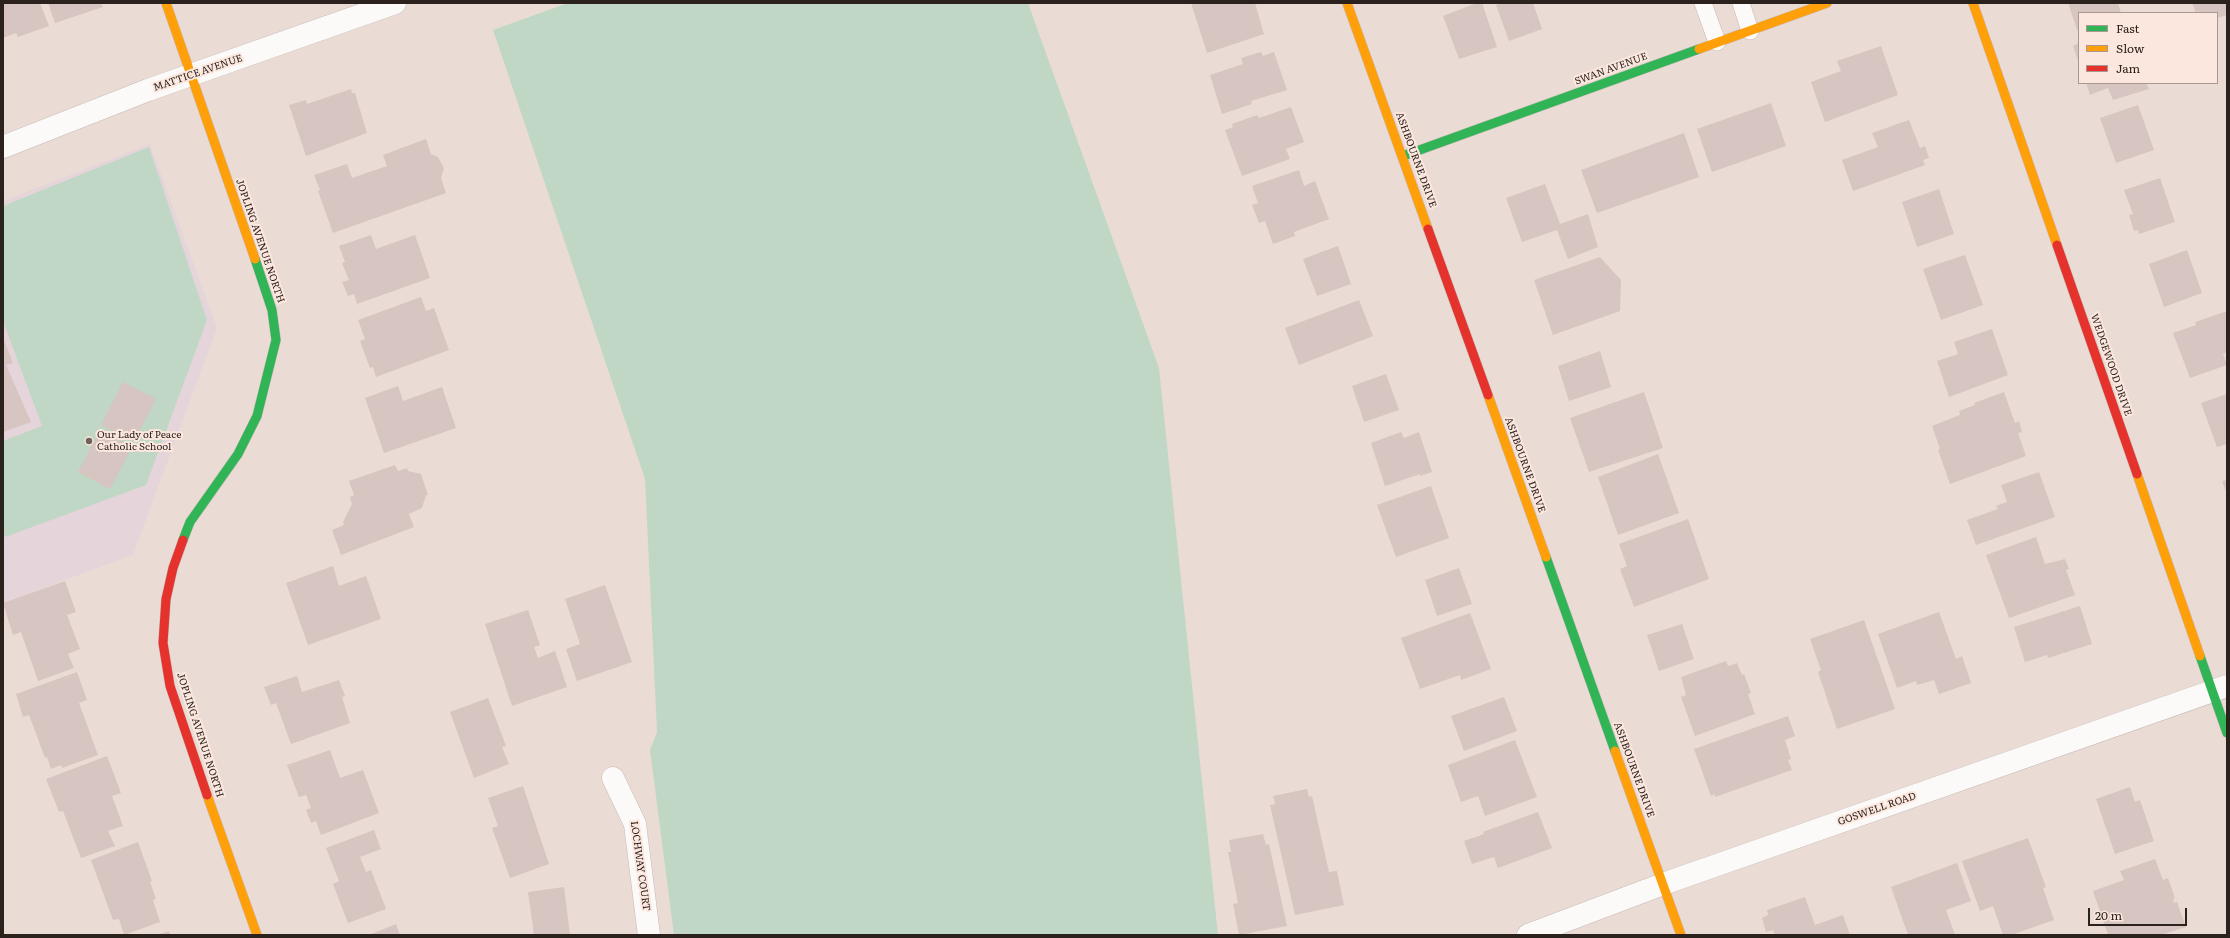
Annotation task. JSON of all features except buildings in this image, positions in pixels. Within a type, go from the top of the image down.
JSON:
[{"type":"street","name":"JOPLING AVENUE NORTH","points":[[166,3],[259,269],[272,310],[276,340],[257,416],[238,454],[190,522],[173,568],[166,599],[163,643],[170,686],[257,935]]},
{"type":"street","name":"MATTICE AVENUE","points":[[3,147],[192,75],[395,3]]},
{"type":"street","name":"ASHBOURNE DRIVE","points":[[1347,3],[1681,935]]},
{"type":"street","name":"SWAN AVENUE","points":[[1402,156],[1827,3]]},
{"type":"street","name":"WEDGEWOOD DRIVE","points":[[1973,3],[2220,689],[2227,733]]},
{"type":"street","name":"GOSWELL ROAD","points":[[1528,935],[1663,884],[2220,689]]},
{"type":"street","name":"LOCHWAY COURT","points":[[613,778],[636,824],[649,935]]},
{"type":"lane","points":[[1703,3],[1717,42]]},
{"type":"lane","points":[[1741,3],[1750,31]]},
{"type":"shaded area","name":"Our Lady of Peace Catholic School","points":[[150,144],[217,328],[133,555],[3,603],[3,201]]},
{"type":"green space","points":[[568,3],[1028,3],[1159,368],[1218,935],[674,935],[650,750],[657,732],[645,479],[493,30]]},
{"type":"green space","name":"Our Lady of Peace Catholic School","points":[[149,147],[207,320],[146,485],[5,537],[3,530],[3,441],[42,426],[3,321],[3,206]]},
{"type":"traffic: fast","points":[[1403,156],[1699,49]]},
{"type":"traffic: fast","points":[[183,540],[190,522],[238,454],[257,416],[276,340],[272,310],[255,259]]},
{"type":"traffic: fast","points":[[1546,557],[1615,751]]},
{"type":"traffic: fast","points":[[2200,656],[2227,733]]},
{"type":"traffic: slow","points":[[166,3],[255,259]]},
{"type":"traffic: slow","points":[[1347,3],[1428,229]]},
{"type":"traffic: slow","points":[[1699,49],[1827,3]]},
{"type":"traffic: slow","points":[[1973,3],[2057,245]]},
{"type":"traffic: slow","points":[[1488,395],[1546,557]]},
{"type":"traffic: slow","points":[[2137,474],[2200,656]]},
{"type":"traffic: slow","points":[[1615,751],[1681,935]]},
{"type":"traffic: slow","points":[[207,795],[257,935]]},
{"type":"traffic: jam","points":[[1428,229],[1488,395]]},
{"type":"traffic: jam","points":[[2057,245],[2137,474]]},
{"type":"traffic: jam","points":[[183,540],[173,568],[166,599],[163,643],[170,686],[207,795]]},
{"type":"place","name":"Our Lady of Peace Catholic School","points":[[89,441]]}]
